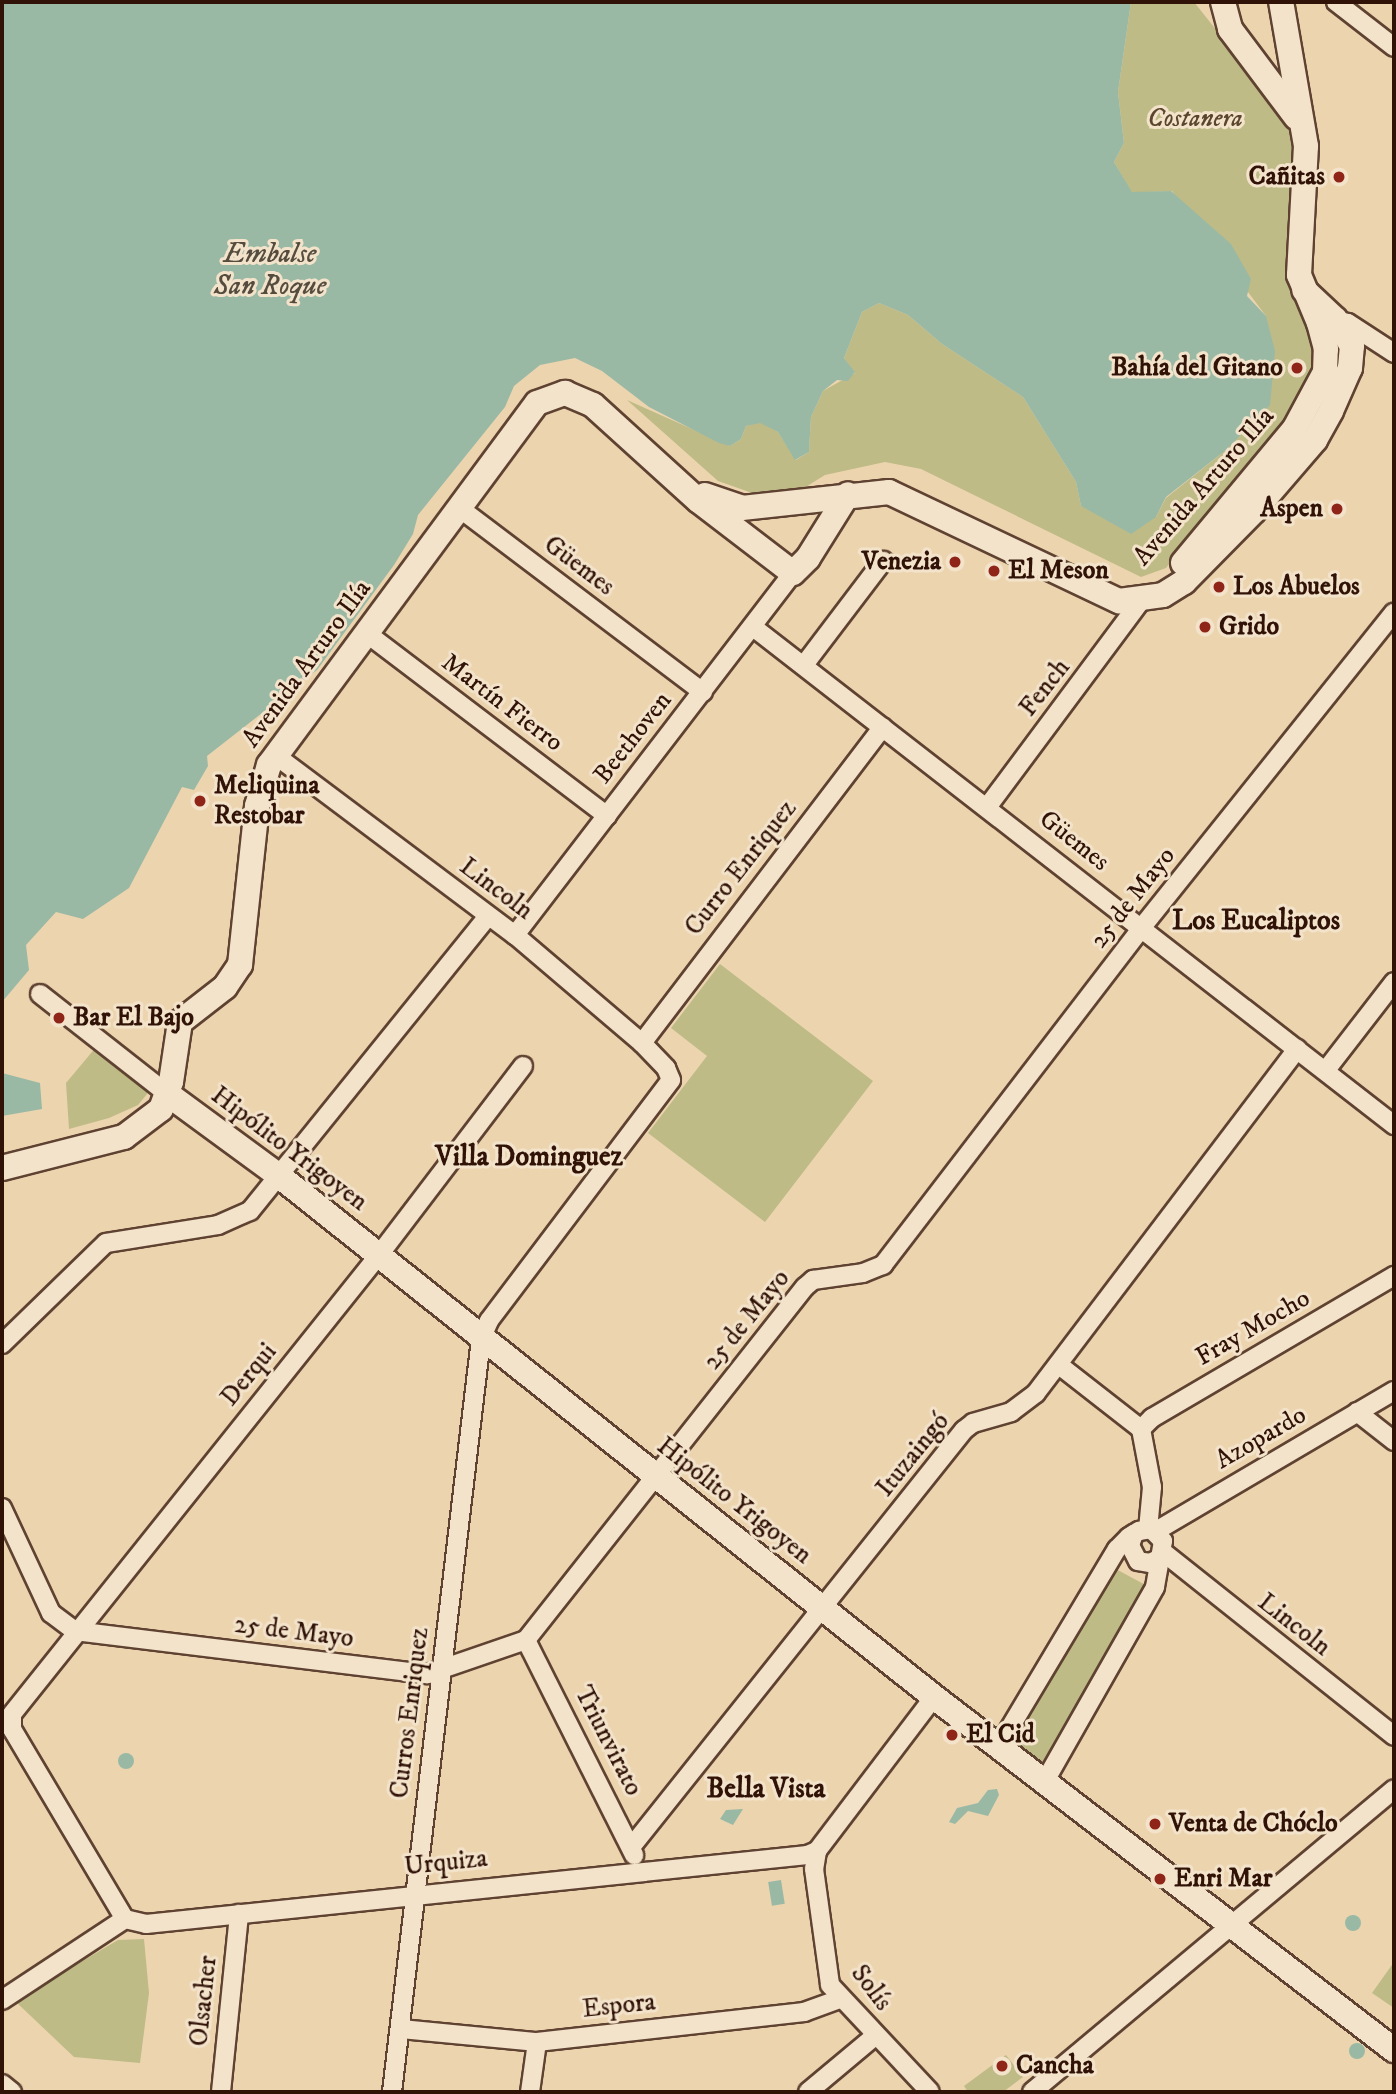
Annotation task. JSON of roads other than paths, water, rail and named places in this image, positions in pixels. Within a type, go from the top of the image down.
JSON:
[{"type":"main road","points":[[1224,15],[1251,45],[1269,41],[1279,27],[1282,6]]},
{"type":"main road","name":"Avenida Arturo Ilía","points":[[686,485],[730,505],[781,504],[873,490],[896,494],[1119,601],[1141,601],[1195,550],[1305,414],[1327,361],[1327,321],[1304,290],[1297,263],[1306,165],[1303,130],[1282,6]]},
{"type":"main road","points":[[1224,15],[1281,92],[1303,130]]},
{"type":"main road","name":"Avenida Arturo Ilía","points":[[2,1168],[124,1137],[151,1121],[169,1095],[180,1021],[225,987],[240,965],[257,806],[275,755],[530,410],[543,398],[557,394],[593,405],[793,573]]},
{"type":"main road","points":[[793,573],[808,558],[848,494]]},
{"type":"main road","points":[[765,552],[767,527],[781,504]]},
{"type":"main road","name":"Hipólito Yrigoyen","points":[[169,1095],[278,1175],[934,1697],[1394,2050]]},
{"type":"street","points":[[1335,2],[1394,47]]},
{"type":"street","points":[[1327,321],[1369,334],[1394,353]]},
{"type":"street","name":"Güemes","points":[[458,507],[703,692]]},
{"type":"street","points":[[804,665],[883,561]]},
{"type":"street","name":"Beethoven","points":[[515,935],[793,573]]},
{"type":"street","name":"Fench","points":[[988,806],[1141,601]]},
{"type":"street","name":"25 de Mayo","points":[[75,1631],[426,1674],[441,1672],[526,1640],[805,1287],[823,1277],[863,1273],[883,1265],[1142,928],[1394,613]]},
{"type":"street","name":"Güemes","points":[[753,627],[988,806],[1394,1125]]},
{"type":"street","name":"Martín Fierro","points":[[365,632],[607,816]]},
{"type":"street","name":"Curro Enriquez","points":[[642,1042],[883,727]]},
{"type":"street","name":"Lincoln","points":[[275,755],[515,935],[642,1042],[666,1068],[671,1080],[489,1321],[481,1339]]},
{"type":"street","points":[[2,1343],[96,1248],[116,1240],[231,1222],[250,1211],[488,916]]},
{"type":"street","points":[[1326,1070],[1394,982]]},
{"type":"street","name":"Hipólito Yrigoyen","points":[[40,994],[169,1095]]},
{"type":"street","name":"Ituzaingó","points":[[632,1846],[824,1609],[964,1430],[1018,1408],[1059,1365],[1297,1049]]},
{"type":"street","name":"Derqui","points":[[125,1919],[12,1729],[12,1714],[75,1631],[378,1256],[523,1066]]},
{"type":"street","name":"Fray Mocho","points":[[1141,1429],[1152,1418],[1394,1276]]},
{"type":"street","name":"Curros Enriquez","points":[[392,2092],[481,1339]]},
{"type":"street","points":[[1059,1365],[1141,1429],[1152,1487],[1146,1532],[1130,1545],[1138,1561],[1150,1563],[1161,1555]]},
{"type":"street","name":"Azopardo","points":[[999,1746],[1117,1549],[1394,1391]]},
{"type":"street","points":[[1357,1412],[1394,1441]]},
{"type":"street","points":[[2,1508],[51,1613],[75,1631]]},
{"type":"street","points":[[1045,1781],[1156,1587],[1163,1541],[1146,1532]]},
{"type":"street","name":"Lincoln","points":[[1161,1555],[1394,1736]]},
{"type":"street","name":"Triunvirato","points":[[526,1640],[632,1846],[637,1869]]},
{"type":"street","points":[[817,1852],[934,1697]]},
{"type":"street","points":[[1032,2092],[1230,1923],[1394,1789]]},
{"type":"street","name":"Urquiza","points":[[125,1919],[146,1924],[416,1892],[637,1869],[796,1857],[817,1852]]},
{"type":"street","name":"Solís","points":[[817,1852],[814,1869],[827,1973],[839,1999],[930,2092]]},
{"type":"street","name":"Olsacher","points":[[220,2092],[239,1914]]},
{"type":"street","points":[[2,2000],[125,1919]]},
{"type":"street","name":"Espora","points":[[401,2029],[537,2042],[804,2012],[839,1999]]},
{"type":"street","points":[[808,2092],[876,2036]]},
{"type":"street","points":[[530,2092],[537,2042]]},
{"type":"street","points":[[2,2084],[12,2092]]},
{"type":"water","name":"Embalse San Roque","points":[[2,2],[1131,2],[1118,92],[1124,143],[1114,162],[1132,192],[1171,191],[1231,244],[1251,279],[1247,296],[1266,316],[1275,351],[1270,405],[1226,450],[1166,497],[1156,517],[1131,534],[1081,506],[1076,482],[1023,397],[942,344],[908,315],[879,303],[862,312],[844,358],[855,372],[848,381],[837,380],[823,391],[811,417],[809,452],[795,460],[778,432],[760,423],[746,426],[741,439],[730,446],[649,407],[602,371],[575,358],[540,365],[514,386],[505,407],[418,515],[413,534],[394,565],[317,670],[207,756],[208,766],[194,790],[182,787],[129,888],[83,919],[56,912],[26,945],[29,970],[2,1002]]},
{"type":"water","points":[[2,1073],[40,1083],[42,1109],[2,1116]]},
{"type":"water","points":[[123,1753],[129,1753],[134,1761],[132,1767],[123,1769],[118,1764],[118,1758]]},
{"type":"water","points":[[997,1789],[999,1795],[988,1816],[968,1811],[955,1824],[949,1822],[957,1808],[978,1803],[988,1790]]},
{"type":"water","points":[[743,1809],[733,1825],[720,1819],[726,1810]]},
{"type":"water","points":[[781,1880],[785,1904],[772,1906],[768,1882]]},
{"type":"water","points":[[1353,1915],[1361,1923],[1353,1931],[1345,1923]]},
{"type":"water","points":[[1357,2043],[1365,2051],[1357,2059],[1349,2051]]},
{"type":"place","name":"Cañitas","points":[[1339,177]]},
{"type":"place","name":"Bahía del Gitano","points":[[1297,368]]},
{"type":"place","name":"Aspen","points":[[1337,509]]},
{"type":"place","name":"Venezia","points":[[955,562]]},
{"type":"place","name":"El Meson","points":[[994,571]]},
{"type":"place","name":"Los Abuelos","points":[[1219,587]]},
{"type":"place","name":"Grido","points":[[1205,627]]},
{"type":"place","name":"Meliquina Restobar","points":[[200,801]]},
{"type":"place","name":"Bar El Bajo","points":[[59,1018]]},
{"type":"place","name":"El Cid","points":[[952,1735]]},
{"type":"place","name":"Venta de Chóclo","points":[[1155,1824]]},
{"type":"place","name":"Enri Mar","points":[[1160,1879]]},
{"type":"place","name":"Cancha","points":[[1002,2066]]},
{"type":"district","name":"Los Eucaliptos","points":[[1256,921]]},
{"type":"district","name":"Villa Dominguez","points":[[529,1157]]},
{"type":"district","name":"Bella Vista","points":[[766,1789]]},
{"type":"park label","name":"Costanera","points":[[1195,119]]}]
